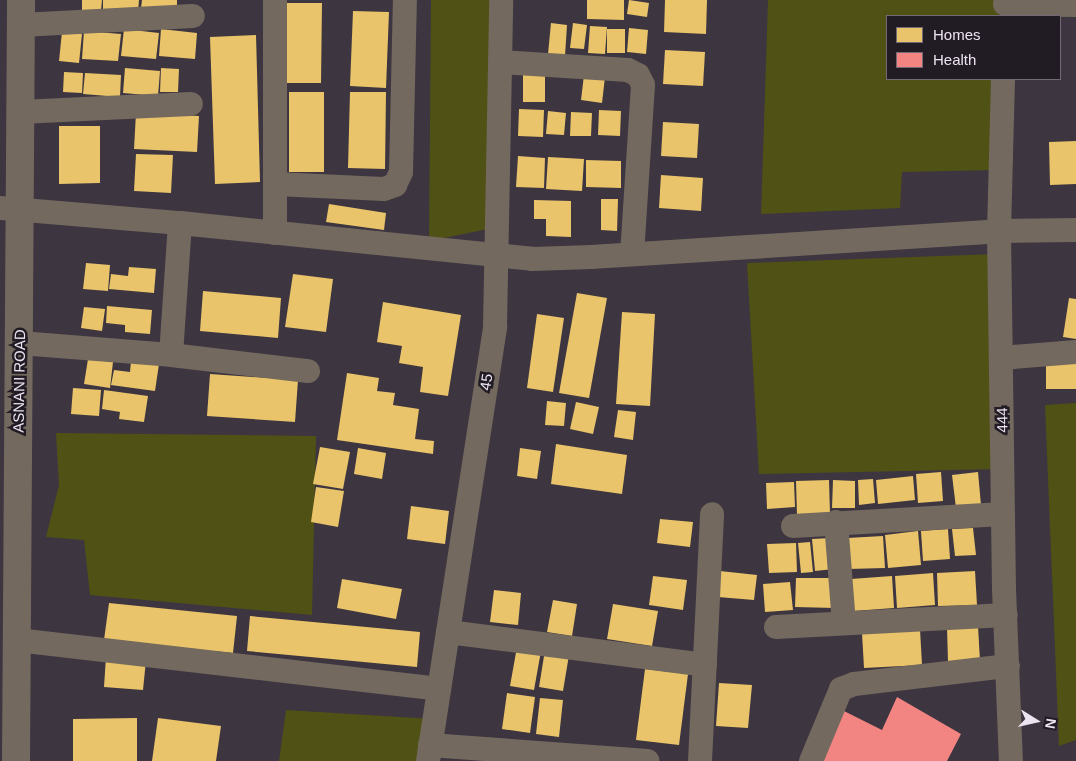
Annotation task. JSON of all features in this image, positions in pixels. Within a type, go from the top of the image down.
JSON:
[{"type":"street","points":[[275,0],[275,233]]},
{"type":"street","points":[[275,184],[384,189],[395,185],[401,172],[405,0]]},
{"type":"street","name":"45","points":[[429,753],[495,326],[501,0]]},
{"type":"street","points":[[1005,7],[1076,4]]},
{"type":"street","points":[[21,12],[193,16]]},
{"type":"street","name":"ASNANI ROAD","points":[[16,761],[20,342],[10,209],[20,112],[21,12]]},
{"type":"street","points":[[500,62],[628,70],[638,75],[643,85],[632,253]]},
{"type":"street","name":"444","points":[[1003,80],[999,231],[1003,514],[1011,761]]},
{"type":"street","points":[[20,112],[192,104]]},
{"type":"street","points":[[10,209],[180,223],[532,259],[999,231],[1076,230]]},
{"type":"street","points":[[172,355],[180,223]]},
{"type":"street","points":[[20,342],[172,355],[308,370]]},
{"type":"street","points":[[1001,358],[1076,352]]},
{"type":"street","points":[[700,761],[712,514]]},
{"type":"street","points":[[793,526],[836,522],[1003,514]]},
{"type":"street","points":[[836,522],[844,623]]},
{"type":"street","points":[[776,627],[1006,615]]},
{"type":"street","points":[[448,632],[705,665]]},
{"type":"street","points":[[17,640],[439,689]]},
{"type":"street","points":[[811,761],[841,689],[854,684],[1008,666]]},
{"type":"street","points":[[429,753],[647,761]]},
{"type":"shaded area","points":[[431,0],[500,0],[503,226],[429,241]]},
{"type":"shaded area","points":[[768,0],[999,0],[999,15],[886,15],[886,80],[998,80],[996,170],[902,172],[900,208],[761,214]]},
{"type":"shaded area","points":[[996,254],[1002,469],[759,474],[747,263]]},
{"type":"shaded area","points":[[1076,403],[1076,740],[1059,746],[1045,405]]},
{"type":"shaded area","points":[[56,433],[316,436],[312,615],[90,595],[84,540],[46,537],[59,485]]},
{"type":"shaded area","points":[[286,710],[433,719],[427,761],[279,761]]},
{"type":"building: Homes","points":[[82,0],[102,0],[101,11],[82,11]]},
{"type":"building: Homes","points":[[103,0],[139,0],[138,12],[103,9]]},
{"type":"building: Homes","points":[[142,0],[177,0],[177,11],[141,8]]},
{"type":"building: Homes","points":[[587,0],[624,0],[624,20],[587,19]]},
{"type":"building: Homes","points":[[629,0],[649,3],[647,17],[627,14]]},
{"type":"building: Homes","points":[[665,0],[707,0],[706,34],[664,32]]},
{"type":"building: Homes","points":[[286,3],[322,3],[321,83],[286,83]]},
{"type":"building: Homes","points":[[353,11],[389,12],[386,88],[350,86]]},
{"type":"building: Homes","points":[[551,23],[567,25],[565,56],[548,54]]},
{"type":"building: Homes","points":[[573,23],[587,25],[584,49],[570,48]]},
{"type":"building: Homes","points":[[590,26],[607,27],[605,54],[588,53]]},
{"type":"building: Homes","points":[[629,28],[648,30],[646,54],[627,52]]},
{"type":"building: Homes","points":[[124,29],[159,33],[156,59],[121,56]]},
{"type":"building: Homes","points":[[161,29],[197,33],[195,59],[159,56]]},
{"type":"building: Homes","points":[[607,29],[625,29],[625,53],[607,53]]},
{"type":"building: Homes","points":[[84,31],[121,34],[118,61],[82,59]]},
{"type":"building: Homes","points":[[62,32],[82,34],[79,63],[59,61]]},
{"type":"building: Homes","points":[[256,35],[260,182],[215,184],[210,37]]},
{"type":"building: Homes","points":[[665,50],[705,52],[703,86],[663,84]]},
{"type":"building: Homes","points":[[125,68],[160,71],[158,96],[123,93]]},
{"type":"building: Homes","points":[[161,68],[179,69],[178,92],[160,92]]},
{"type":"building: Homes","points":[[64,72],[83,73],[82,93],[63,92]]},
{"type":"building: Homes","points":[[523,72],[545,73],[545,102],[523,102]]},
{"type":"building: Homes","points":[[85,73],[121,75],[120,97],[83,94]]},
{"type":"building: Homes","points":[[584,75],[605,77],[602,103],[581,100]]},
{"type":"building: Homes","points":[[289,92],[324,92],[324,172],[289,172]]},
{"type":"building: Homes","points":[[350,92],[386,92],[385,169],[348,168]]},
{"type":"building: Homes","points":[[519,109],[544,110],[543,137],[518,136]]},
{"type":"building: Homes","points":[[599,110],[621,111],[620,136],[598,135]]},
{"type":"building: Homes","points":[[548,111],[566,113],[564,135],[546,134]]},
{"type":"building: Homes","points":[[571,112],[592,113],[591,136],[570,136]]},
{"type":"building: Homes","points":[[136,113],[199,116],[197,152],[134,149]]},
{"type":"building: Homes","points":[[663,122],[699,124],[697,158],[661,156]]},
{"type":"building: Homes","points":[[59,126],[100,126],[100,183],[59,184]]},
{"type":"building: Homes","points":[[1076,141],[1076,184],[1050,185],[1049,142]]},
{"type":"building: Homes","points":[[136,154],[173,155],[171,193],[134,191]]},
{"type":"building: Homes","points":[[518,156],[545,158],[544,188],[516,187]]},
{"type":"building: Homes","points":[[548,157],[584,159],[582,191],[546,189]]},
{"type":"building: Homes","points":[[586,160],[621,161],[621,188],[586,187]]},
{"type":"building: Homes","points":[[661,175],[703,178],[701,211],[659,208]]},
{"type":"building: Homes","points":[[601,199],[618,199],[617,231],[601,230]]},
{"type":"building: Homes","points":[[534,200],[571,201],[571,237],[546,236],[546,219],[534,219]]},
{"type":"building: Homes","points":[[329,204],[386,213],[384,230],[326,222]]},
{"type":"building: Homes","points":[[86,263],[110,265],[108,291],[83,289]]},
{"type":"building: Homes","points":[[129,267],[156,269],[154,293],[109,289],[111,274],[128,276]]},
{"type":"building: Homes","points":[[293,274],[333,279],[326,332],[285,327]]},
{"type":"building: Homes","points":[[203,291],[281,298],[278,338],[200,331]]},
{"type":"building: Homes","points":[[577,293],[607,298],[589,398],[559,393]]},
{"type":"building: Homes","points":[[1069,298],[1076,299],[1076,339],[1063,337]]},
{"type":"building: Homes","points":[[383,302],[461,315],[448,396],[420,392],[423,367],[399,363],[402,346],[377,342]]},
{"type":"building: Homes","points":[[107,306],[152,310],[150,334],[125,332],[125,325],[106,323]]},
{"type":"building: Homes","points":[[84,307],[105,309],[102,331],[81,328]]},
{"type":"building: Homes","points":[[622,312],[655,314],[650,406],[616,404]]},
{"type":"building: Homes","points":[[537,314],[564,318],[553,392],[527,388]]},
{"type":"building: Homes","points":[[88,359],[113,362],[110,388],[84,384]]},
{"type":"building: Homes","points":[[1046,360],[1076,360],[1076,389],[1046,389]]},
{"type":"building: Homes","points":[[131,361],[159,364],[155,391],[111,385],[114,370],[130,372]]},
{"type":"building: Homes","points":[[347,373],[379,378],[377,391],[395,393],[393,405],[419,409],[415,439],[434,441],[433,454],[337,440]]},
{"type":"building: Homes","points":[[210,374],[298,380],[295,422],[207,416]]},
{"type":"building: Homes","points":[[73,388],[101,390],[99,416],[71,414]]},
{"type":"building: Homes","points":[[104,390],[148,396],[144,422],[119,419],[120,412],[102,409]]},
{"type":"building: Homes","points":[[547,401],[566,403],[564,426],[545,425]]},
{"type":"building: Homes","points":[[576,402],[599,407],[593,434],[570,429]]},
{"type":"building: Homes","points":[[618,410],[636,412],[633,440],[614,437]]},
{"type":"building: Homes","points":[[556,444],[627,455],[622,494],[551,484]]},
{"type":"building: Homes","points":[[320,447],[350,452],[343,489],[313,484]]},
{"type":"building: Homes","points":[[358,448],[386,453],[382,479],[354,474]]},
{"type":"building: Homes","points":[[520,448],[541,451],[537,479],[517,476]]},
{"type":"building: Homes","points":[[941,472],[943,501],[918,503],[916,474]]},
{"type":"building: Homes","points":[[978,472],[981,505],[956,508],[952,475]]},
{"type":"building: Homes","points":[[913,476],[915,500],[878,504],[876,480]]},
{"type":"building: Homes","points":[[873,479],[875,503],[859,505],[858,480]]},
{"type":"building: Homes","points":[[829,480],[830,514],[797,515],[796,481]]},
{"type":"building: Homes","points":[[833,480],[855,481],[855,508],[832,508]]},
{"type":"building: Homes","points":[[794,482],[795,507],[767,509],[766,483]]},
{"type":"building: Homes","points":[[316,487],[344,491],[338,527],[311,522]]},
{"type":"building: Homes","points":[[411,506],[449,511],[445,544],[407,539]]},
{"type":"building: Homes","points":[[660,519],[693,522],[690,547],[657,543]]},
{"type":"building: Homes","points":[[973,528],[976,555],[955,556],[952,529]]},
{"type":"building: Homes","points":[[948,529],[950,559],[923,561],[921,531]]},
{"type":"building: Homes","points":[[918,531],[921,565],[888,568],[885,535]]},
{"type":"building: Homes","points":[[883,536],[885,568],[848,569],[847,538]]},
{"type":"building: Homes","points":[[831,538],[834,569],[815,571],[812,539]]},
{"type":"building: Homes","points":[[810,542],[813,572],[801,573],[798,543]]},
{"type":"building: Homes","points":[[796,543],[797,572],[769,573],[767,544]]},
{"type":"building: Homes","points":[[720,571],[757,575],[754,600],[718,597]]},
{"type":"building: Homes","points":[[975,571],[977,605],[938,606],[937,573]]},
{"type":"building: Homes","points":[[933,573],[935,605],[897,608],[895,576]]},
{"type":"building: Homes","points":[[653,576],[687,580],[683,610],[649,605]]},
{"type":"building: Homes","points":[[892,576],[894,608],[853,611],[851,579]]},
{"type":"building: Homes","points":[[796,578],[836,578],[835,608],[795,607]]},
{"type":"building: Homes","points":[[342,579],[402,589],[396,619],[337,608]]},
{"type":"building: Homes","points":[[790,582],[793,610],[765,612],[763,584]]},
{"type":"building: Homes","points":[[494,590],[521,593],[518,625],[490,622]]},
{"type":"building: Homes","points":[[553,600],[577,604],[572,636],[547,632]]},
{"type":"building: Homes","points":[[109,603],[237,616],[233,653],[104,640]]},
{"type":"building: Homes","points":[[613,604],[658,611],[652,646],[607,639]]},
{"type":"building: Homes","points":[[250,616],[420,632],[417,667],[247,651]]},
{"type":"building: Homes","points":[[978,626],[980,661],[948,662],[947,627]]},
{"type":"building: Homes","points":[[920,629],[922,665],[864,668],[862,633]]},
{"type":"building: Homes","points":[[517,647],[541,651],[534,690],[510,686]]},
{"type":"building: Homes","points":[[545,650],[569,655],[563,691],[539,687]]},
{"type":"building: Homes","points":[[106,657],[146,660],[143,690],[104,687]]},
{"type":"building: Homes","points":[[645,669],[688,674],[679,745],[636,740]]},
{"type":"building: Homes","points":[[719,683],[752,685],[748,728],[716,726]]},
{"type":"building: Homes","points":[[507,693],[535,697],[530,733],[502,729]]},
{"type":"building: Homes","points":[[540,698],[563,700],[559,737],[536,734]]},
{"type":"building: Homes","points":[[137,718],[137,761],[73,761],[73,719]]},
{"type":"building: Homes","points":[[158,718],[221,726],[216,761],[152,761]]},
{"type":"building: Health","points":[[897,697],[961,734],[947,761],[821,761],[840,709],[882,730]]}]
